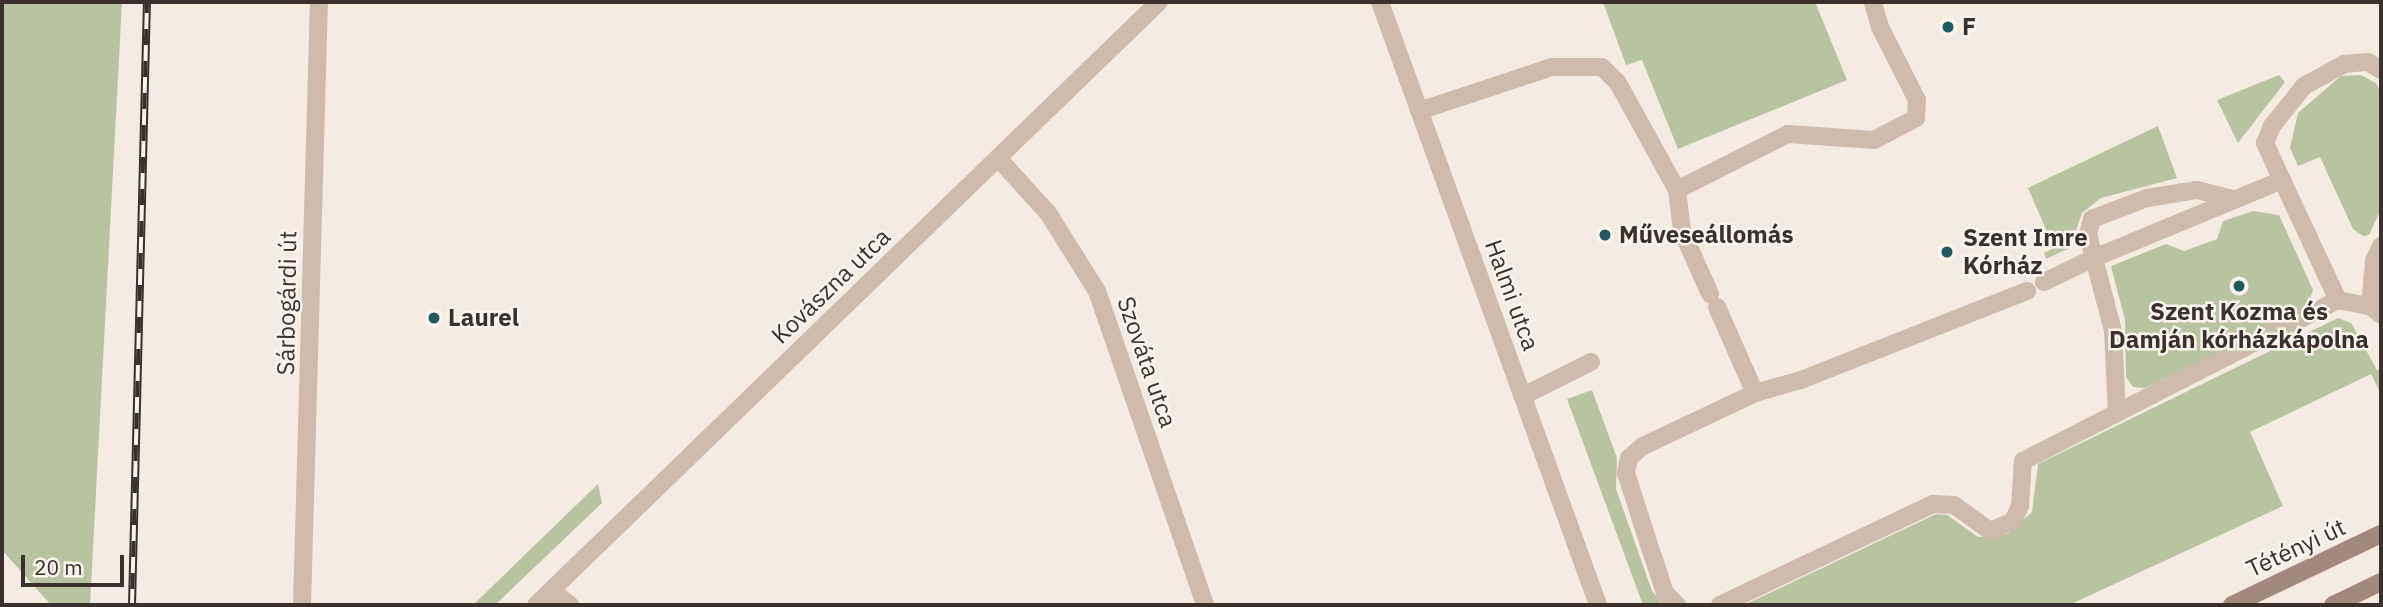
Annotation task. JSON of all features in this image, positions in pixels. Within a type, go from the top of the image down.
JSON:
[{"type":"main road","name":"Tétényi út","points":[[2232,605],[2381,534]]},
{"type":"main road","points":[[2333,605],[2381,582]]},
{"type":"street","name":"Sárbogárdi út","points":[[302,605],[319,2]]},
{"type":"street","name":"Kovászna utca","points":[[537,605],[1159,2]]},
{"type":"street","name":"Halmi utca","points":[[1380,2],[1598,605]]},
{"type":"street","points":[[1677,191],[1788,134],[1874,140],[1916,118],[1917,100],[1880,27],[1872,2]]},
{"type":"street","points":[[2338,300],[2265,142],[2272,126],[2305,86],[2344,64],[2368,62],[2381,70]]},
{"type":"street","points":[[1419,111],[1552,67],[1602,67],[1618,83],[1677,191],[1682,231],[1755,393]]},
{"type":"street","name":"Szováta utca","points":[[998,158],[1048,213],[1097,291],[1205,605]]},
{"type":"street","points":[[2044,282],[2094,258],[2282,180]]},
{"type":"street","points":[[2117,413],[2113,331],[2088,234],[2092,219],[2147,198],[2197,190],[2234,199]]},
{"type":"street","points":[[1720,605],[1933,504],[1954,505],[1990,531],[2013,521],[2020,506],[2023,461],[2338,300],[2376,310],[2374,261],[2381,246]]},
{"type":"street","points":[[1677,605],[1665,593],[1645,533],[1626,473],[1629,458],[1643,446],[1755,393],[1827,371],[2027,291]]},
{"type":"street","points":[[1522,396],[1591,362]]},
{"type":"street","points":[[552,592],[570,605]]},
{"type":"green space","points":[[2,2],[122,2],[90,605],[51,605],[2,550]]},
{"type":"green space","points":[[1603,2],[1815,2],[1847,80],[1678,149],[1642,60],[1626,65]]},
{"type":"green space","points":[[2279,75],[2285,82],[2238,143],[2217,100]]},
{"type":"green space","points":[[2361,75],[2376,83],[2381,94],[2381,209],[2369,235],[2363,236],[2353,229],[2320,157],[2298,166],[2290,148],[2298,113],[2341,76]]},
{"type":"green space","points":[[2158,126],[2177,178],[2101,198],[2082,213],[2070,248],[2046,259],[2044,253],[2054,248],[2028,188]]},
{"type":"green space","points":[[2253,211],[2279,215],[2313,290],[2306,309],[2145,388],[2133,387],[2126,377],[2125,320],[2111,266],[2166,244],[2184,251],[2217,239],[2223,221]]},
{"type":"green space","points":[[2338,318],[2351,323],[2377,370],[2381,369],[2381,394],[2371,374],[2250,432],[2283,506],[2069,605],[1744,605],[1936,514],[1947,515],[1978,537],[2008,534],[2032,512],[2038,464]]},
{"type":"green space","points":[[1592,390],[1617,458],[1616,489],[1652,591],[1663,605],[1643,605],[1567,399]]},
{"type":"green space","points":[[598,484],[602,503],[495,605],[473,605]]},
{"type":"railway","points":[[132,605],[147,2]]},
{"type":"place","name":"F","points":[[1948,27]]},
{"type":"place","name":"Műveseállomás","points":[[1605,235]]},
{"type":"place","name":"Szent Imre Kórház","points":[[1947,252]]},
{"type":"place","name":"Szent Kozma és Damján kórházkápolna","points":[[2239,286]]},
{"type":"place","name":"Laurel","points":[[434,318]]}]
